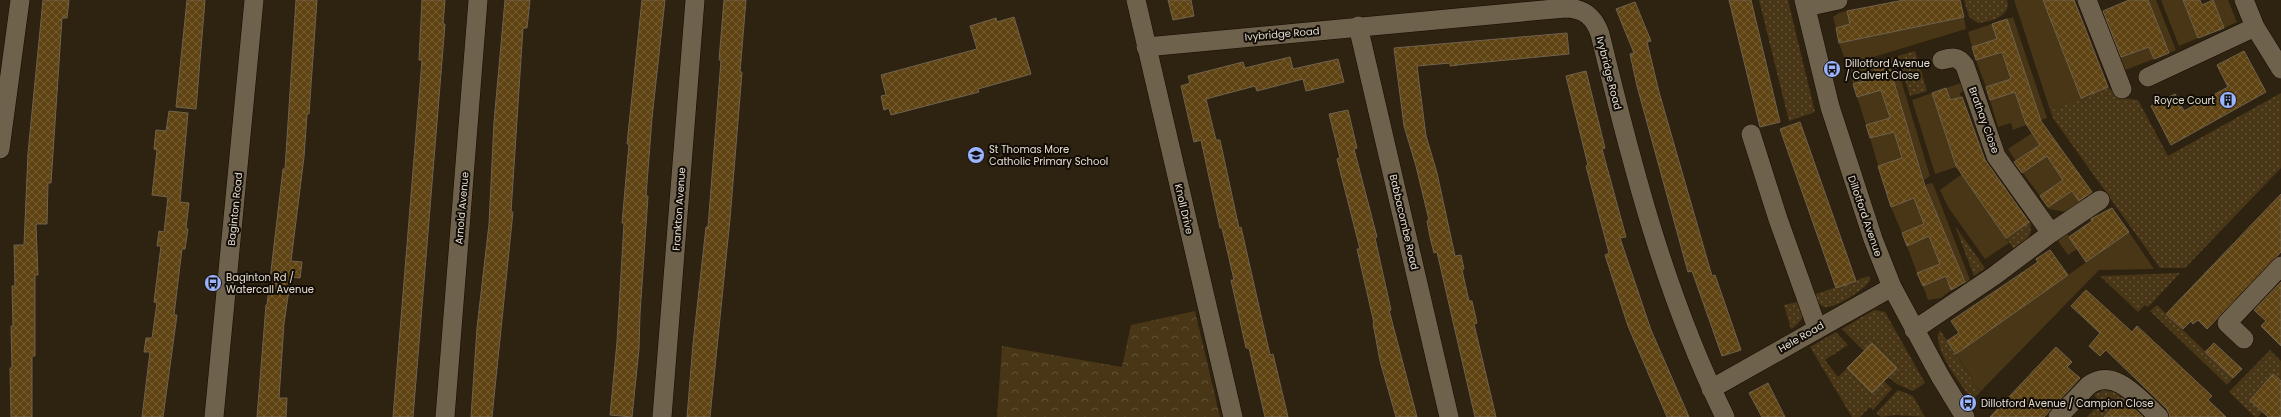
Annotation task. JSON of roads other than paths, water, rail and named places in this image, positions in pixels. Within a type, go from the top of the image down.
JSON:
[{"type":"street","points":[[0,149],[20,0]]},
{"type":"street","name":"Baginton Road","points":[[214,417],[254,0]]},
{"type":"street","name":"Arnold Avenue","points":[[445,417],[478,0]]},
{"type":"street","name":"Frankton Avenue","points":[[662,417],[695,0]]},
{"type":"street","name":"Knoll Drive","points":[[1136,0],[1233,417]]},
{"type":"street","points":[[1805,4],[1838,0]]},
{"type":"street","points":[[2087,0],[2122,89]]},
{"type":"street","points":[[2244,0],[2255,27],[2281,69]]},
{"type":"street","name":"Dillotford Avenue","points":[[1805,4],[1830,107],[1860,203],[1892,287],[1914,330],[1965,417]]},
{"type":"street","name":"Ivybridge Road","points":[[1146,47],[1358,26],[1566,8],[1581,10],[1591,17],[1600,34],[1629,154],[1659,257],[1685,329],[1725,417]]},
{"type":"street","name":"Babbacombe Road","points":[[1358,26],[1449,417]]},
{"type":"street","points":[[2148,77],[2255,27]]},
{"type":"street","name":"Brathay Close","points":[[1942,60],[1954,57],[1960,59],[1964,66],[1996,156],[2051,233]]},
{"type":"street","points":[[1751,134],[1778,219],[1817,328]]},
{"type":"street","points":[[1914,330],[1994,276],[2051,233],[2100,200]]},
{"type":"street","points":[[2244,339],[2227,323],[2281,266]]},
{"type":"street","name":"Hele Road","points":[[1711,389],[1892,287]]},
{"type":"street","points":[[2058,417],[2088,386],[2093,382],[2104,380],[2115,381],[2124,386],[2159,417]]},
{"type":"place","name":"Dillotford Avenue / Calvert Close","points":[[1832,69]]},
{"type":"place","name":"Royce Court","points":[[2228,100]]},
{"type":"place","name":"St Thomas More Catholic Primary School","points":[[976,155]]},
{"type":"place","name":"Baginton Rd / Watercall Avenue","points":[[213,283]]},
{"type":"place","name":"Dillotford Avenue / Campion Close","points":[[1968,403]]}]
